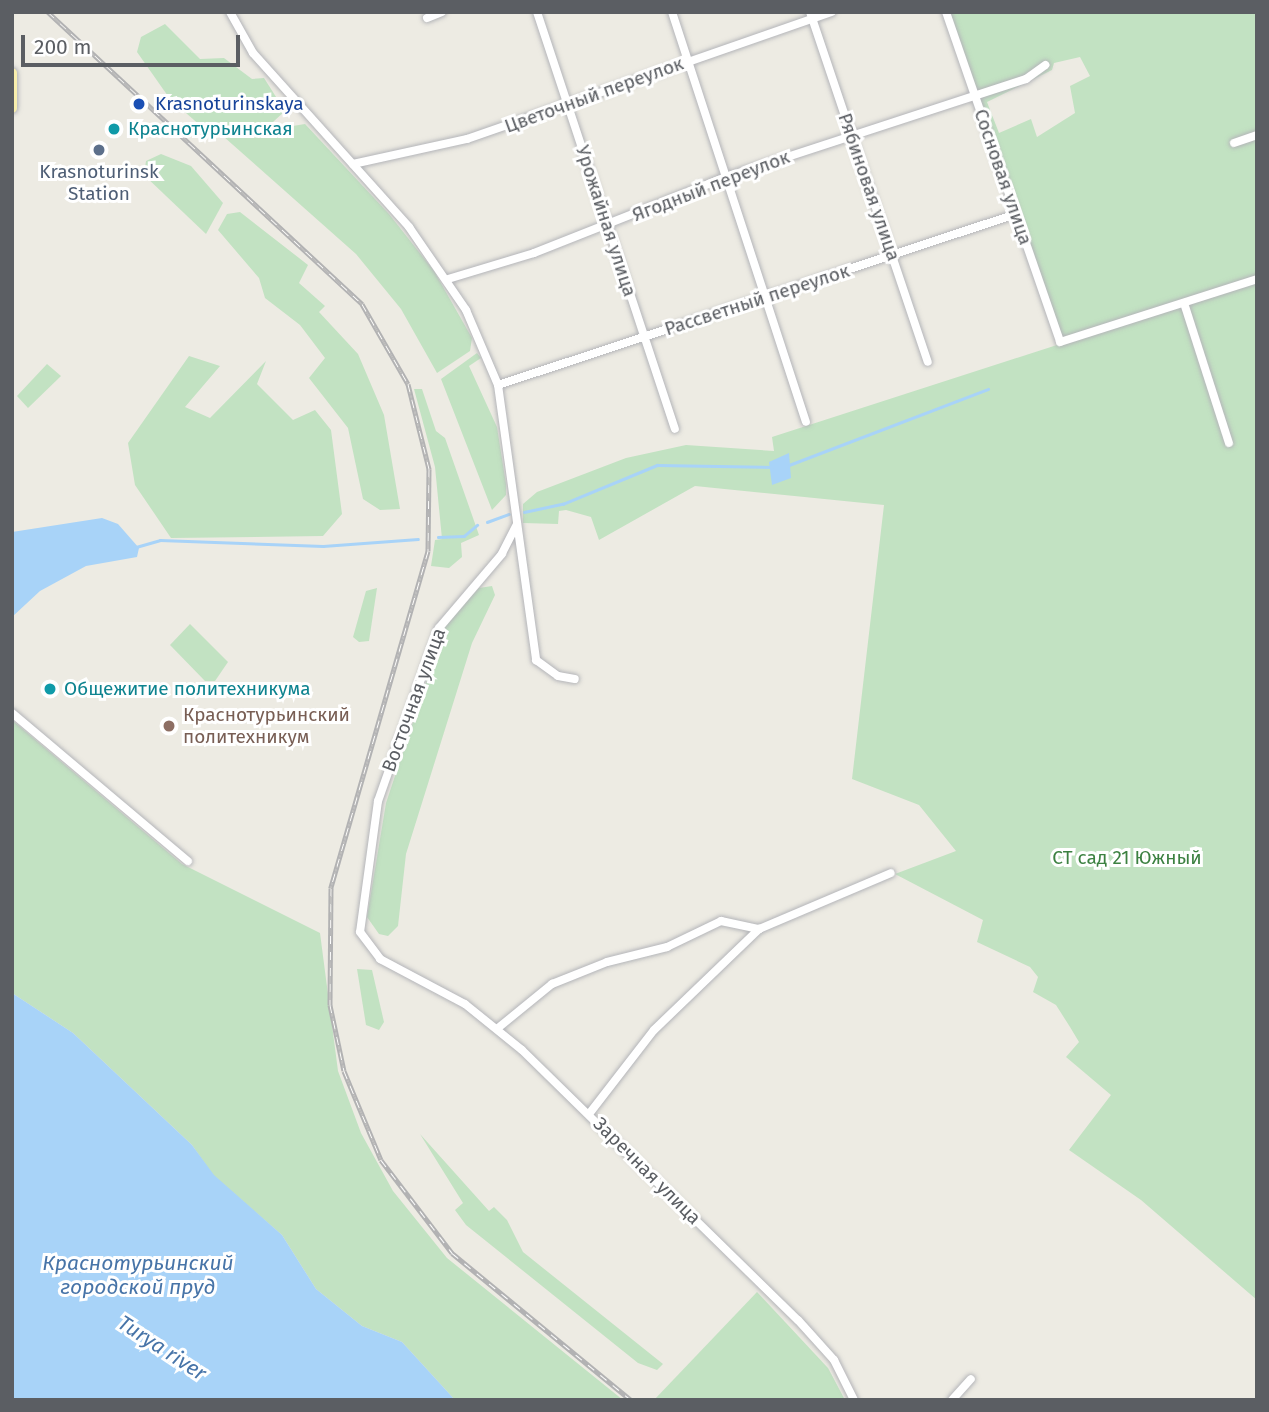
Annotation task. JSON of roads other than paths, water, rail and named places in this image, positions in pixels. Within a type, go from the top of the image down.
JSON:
[{"type":"main road","points":[[12,73],[12,108]]},
{"type":"street","points":[[230,12],[253,53],[353,164],[448,279],[498,385],[536,660],[558,676],[575,678]]},
{"type":"street","points":[[427,18],[442,12]]},
{"type":"street","name":"Урожайная улица","points":[[537,12],[675,429]]},
{"type":"street","points":[[672,12],[806,422]]},
{"type":"street","name":"Цветочный переулок","points":[[353,164],[409,155],[569,107],[811,15],[831,12]]},
{"type":"street","name":"Сосновая улица","points":[[946,12],[1060,342],[1184,303]]},
{"type":"street","name":"Рябиновая улица","points":[[811,15],[928,362]]},
{"type":"street","name":"Ягодный переулок","points":[[448,279],[608,225],[726,177],[1026,79],[1045,65]]},
{"type":"street","points":[[1234,143],[1257,135]]},
{"type":"street","name":"Рассветный переулок","points":[[498,385],[1016,214]]},
{"type":"street","points":[[1229,443],[1184,303],[1257,279]]},
{"type":"street","name":"Восточная улица","points":[[410,974],[374,953],[360,932],[378,801],[439,628],[502,554],[517,524]]},
{"type":"street","points":[[12,713],[188,861]]},
{"type":"street","points":[[589,1114],[654,1030],[759,929],[891,873]]},
{"type":"street","points":[[498,1028],[552,984],[607,962],[667,947],[721,921],[759,929]]},
{"type":"street","name":"Заречная улица","points":[[410,974],[498,1028],[589,1114],[798,1320],[834,1360],[854,1400]]},
{"type":"street","points":[[952,1400],[971,1379]]},
{"type":"water","points":[[789,453],[791,478],[772,485],[769,462]]},
{"type":"water","points":[[102,518],[118,524],[139,548],[137,557],[86,566],[40,591],[12,617],[12,532]]},
{"type":"water","name":"Краснотурьинский городской пруд","points":[[12,993],[73,1033],[192,1145],[214,1175],[282,1235],[316,1289],[362,1326],[402,1342],[455,1400],[12,1400]]},
{"type":"waterway","points":[[789,465],[988,389]]},
{"type":"waterway","points":[[524,512],[563,504],[657,465],[772,467]]},
{"type":"waterway","points":[[487,522],[509,514]]},
{"type":"waterway","points":[[438,537],[464,536],[477,525]]},
{"type":"waterway","points":[[136,547],[160,540],[323,546],[418,539]]},
{"type":"railway","points":[[48,12],[362,304],[408,384],[429,469],[428,551],[331,888],[330,1005],[344,1071],[381,1160],[452,1253],[631,1400]]},
{"type":"place","name":"Krasnoturinskaya","points":[[139,104]]},
{"type":"place","name":"Краснотурьинская","points":[[114,129]]},
{"type":"place","name":"Krasnoturinsk Station","points":[[99,150]]},
{"type":"place","name":"Общежитие политехникума","points":[[50,689]]},
{"type":"place","name":"Краснотурьинский политехникум","points":[[169,726]]},
{"type":"park label","name":"СТ сад 21 Южный","points":[[1127,858]]},
{"type":"water label","name":"Turya river","points":[[162,1348]]}]
